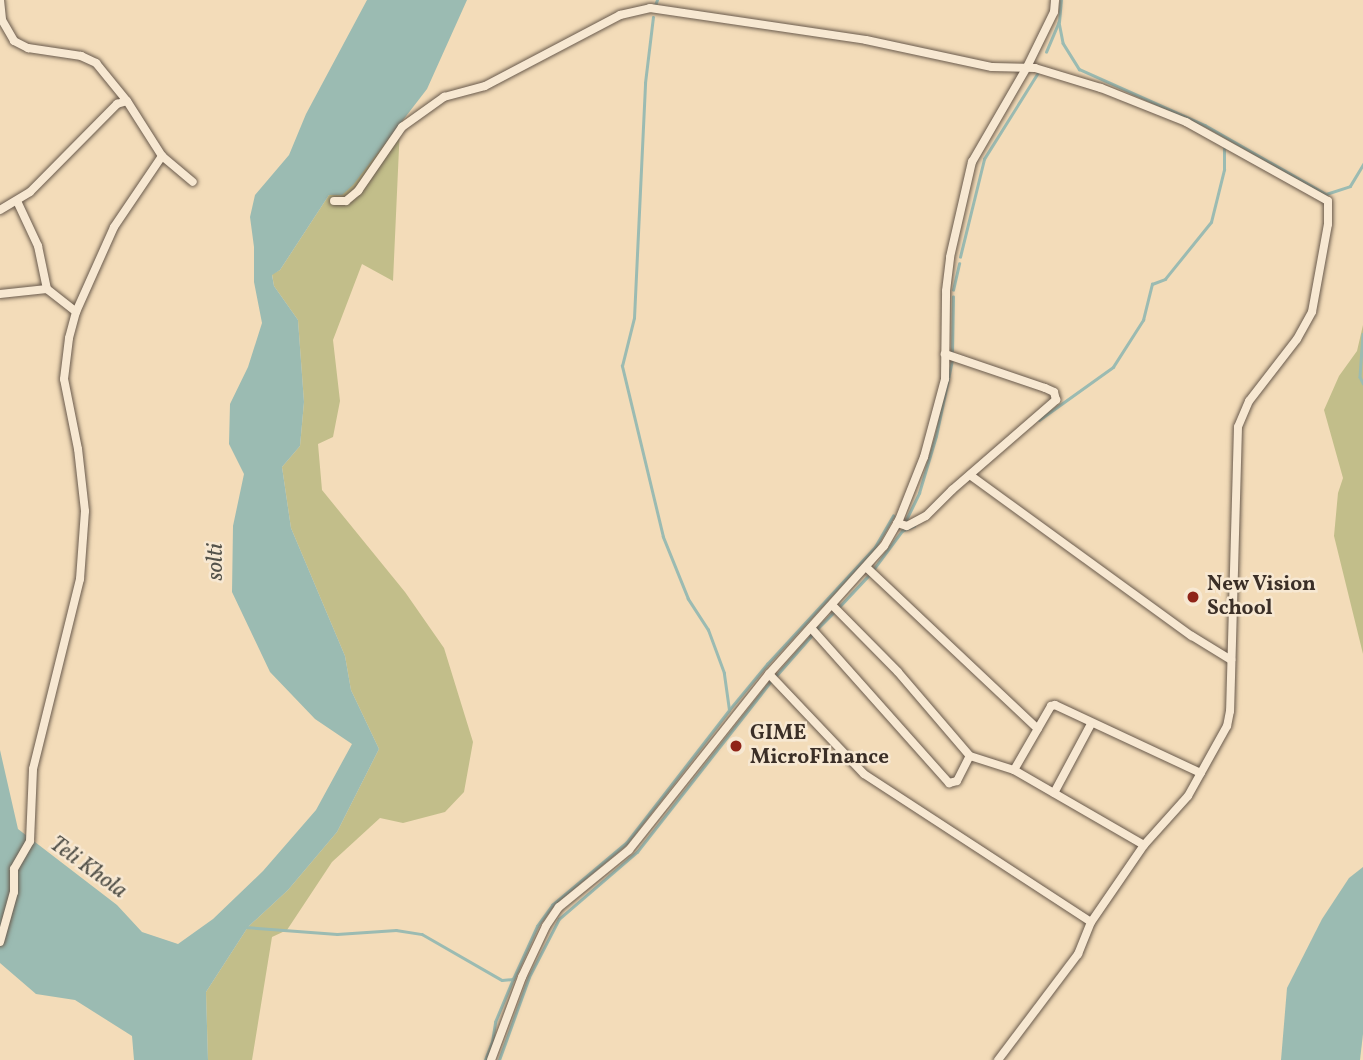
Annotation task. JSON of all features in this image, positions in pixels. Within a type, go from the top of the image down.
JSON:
[{"type":"street","points":[[0,0],[5,28],[14,41],[28,48],[89,59],[127,101],[162,156],[192,182]]},
{"type":"street","points":[[491,1060],[522,977],[546,926],[559,907],[629,850],[769,674],[866,567],[897,523],[924,457],[944,379],[946,291],[950,257],[972,162],[1027,67],[1054,12],[1055,0]]},
{"type":"street","points":[[334,201],[346,201],[358,191],[402,127],[444,97],[485,86],[635,10],[650,8],[866,40],[992,67],[1027,67],[1101,88],[1186,122],[1328,201],[1328,224],[1312,312],[1297,339],[1249,401],[1238,427],[1227,726],[1188,796],[1144,845],[1091,922],[1078,954],[998,1060]]},
{"type":"street","points":[[0,210],[30,192],[117,104],[127,101]]},
{"type":"street","points":[[0,942],[14,892],[14,869],[30,841],[33,769],[70,631],[81,569],[85,511],[78,449],[64,379],[68,338],[76,312],[114,227],[162,156]]},
{"type":"street","points":[[17,201],[38,246],[47,289],[76,312]]},
{"type":"street","points":[[0,294],[47,289]]},
{"type":"street","points":[[897,523],[907,526],[926,516],[1056,400],[1056,395],[1035,384],[945,354]]},
{"type":"street","points":[[970,475],[1192,636],[1231,660]]},
{"type":"street","points":[[866,567],[1038,729]]},
{"type":"street","points":[[832,605],[898,672],[970,756],[1014,770],[1144,845]]},
{"type":"street","points":[[811,628],[948,783],[957,781],[970,756]]},
{"type":"street","points":[[769,674],[864,774],[1091,922]]},
{"type":"street","points":[[1014,770],[1051,706],[1055,705],[1201,773]]},
{"type":"street","points":[[1054,793],[1091,724]]},
{"type":"shaded area","points":[[400,126],[393,281],[362,264],[333,340],[340,401],[333,437],[318,444],[322,490],[405,592],[444,648],[473,742],[464,792],[445,812],[403,823],[380,818],[332,862],[287,930],[272,937],[252,1060],[208,1060],[206,992],[248,927],[288,890],[337,832],[379,749],[351,690],[345,656],[291,528],[282,467],[300,446],[304,402],[298,320],[274,286],[272,274],[280,270],[329,195]]},
{"type":"shaded area","points":[[1363,325],[1363,654],[1334,536],[1338,493],[1343,478],[1324,410],[1339,376],[1357,351]]},
{"type":"water","points":[[367,0],[467,0],[427,89],[353,185],[342,195],[329,195],[280,270],[272,275],[274,286],[298,320],[304,402],[300,446],[282,467],[291,528],[345,656],[351,690],[379,749],[337,832],[288,890],[248,927],[206,992],[208,1060],[134,1060],[132,1036],[75,1000],[36,994],[0,963],[0,750],[18,829],[117,905],[142,932],[178,944],[213,919],[263,871],[316,810],[352,744],[315,719],[270,672],[232,592],[233,526],[244,474],[229,444],[230,404],[248,367],[262,323],[254,282],[254,247],[250,217],[255,195],[289,155],[306,114]]},
{"type":"water","points":[[1363,867],[1363,1034],[1360,1060],[1281,1060],[1287,988],[1322,919],[1349,878]]},
{"type":"waterway","points":[[655,5],[657,0]]},
{"type":"waterway","points":[[1046,52],[1059,22],[1061,0]]},
{"type":"waterway","points":[[245,927],[337,934],[396,930],[422,934],[502,980],[513,979],[537,926],[552,905],[626,843],[729,710],[724,673],[708,630],[688,599],[663,537],[622,366],[634,318],[645,83],[653,17]]},
{"type":"waterway","points":[[1059,22],[1063,43],[1079,69],[1205,125],[1326,194],[1350,186],[1363,164]]},
{"type":"waterway","points":[[960,257],[984,159],[1039,71]]},
{"type":"waterway","points":[[1039,420],[1113,367],[1143,320],[1152,284],[1165,279],[1211,222],[1224,170],[1224,149]]},
{"type":"waterway","points":[[953,290],[959,264]]},
{"type":"waterway","points":[[952,353],[953,297]]},
{"type":"waterway","points":[[1363,334],[1360,377],[1363,383]]},
{"type":"waterway","points":[[906,520],[919,493],[936,436],[952,360]]},
{"type":"waterway","points":[[729,710],[767,664],[875,547],[893,516]]},
{"type":"waterway","points":[[873,570],[902,531],[914,526]]},
{"type":"waterway","points":[[839,607],[868,576]]},
{"type":"waterway","points":[[816,630],[835,611]]},
{"type":"waterway","points":[[775,677],[812,635]]},
{"type":"waterway","points":[[499,1060],[529,977],[559,919],[637,852],[772,680]]},
{"type":"waterway","points":[[485,1060],[492,1042],[495,1022],[513,979]]},
{"type":"place","name":"New Vision School","points":[[1193,597]]},
{"type":"place","name":"GIME MicroFInance","points":[[736,746]]},
{"type":"water label","name":"solti","points":[[216,562]]},
{"type":"water label","name":"Teli Khola","points":[[88,868]]}]
